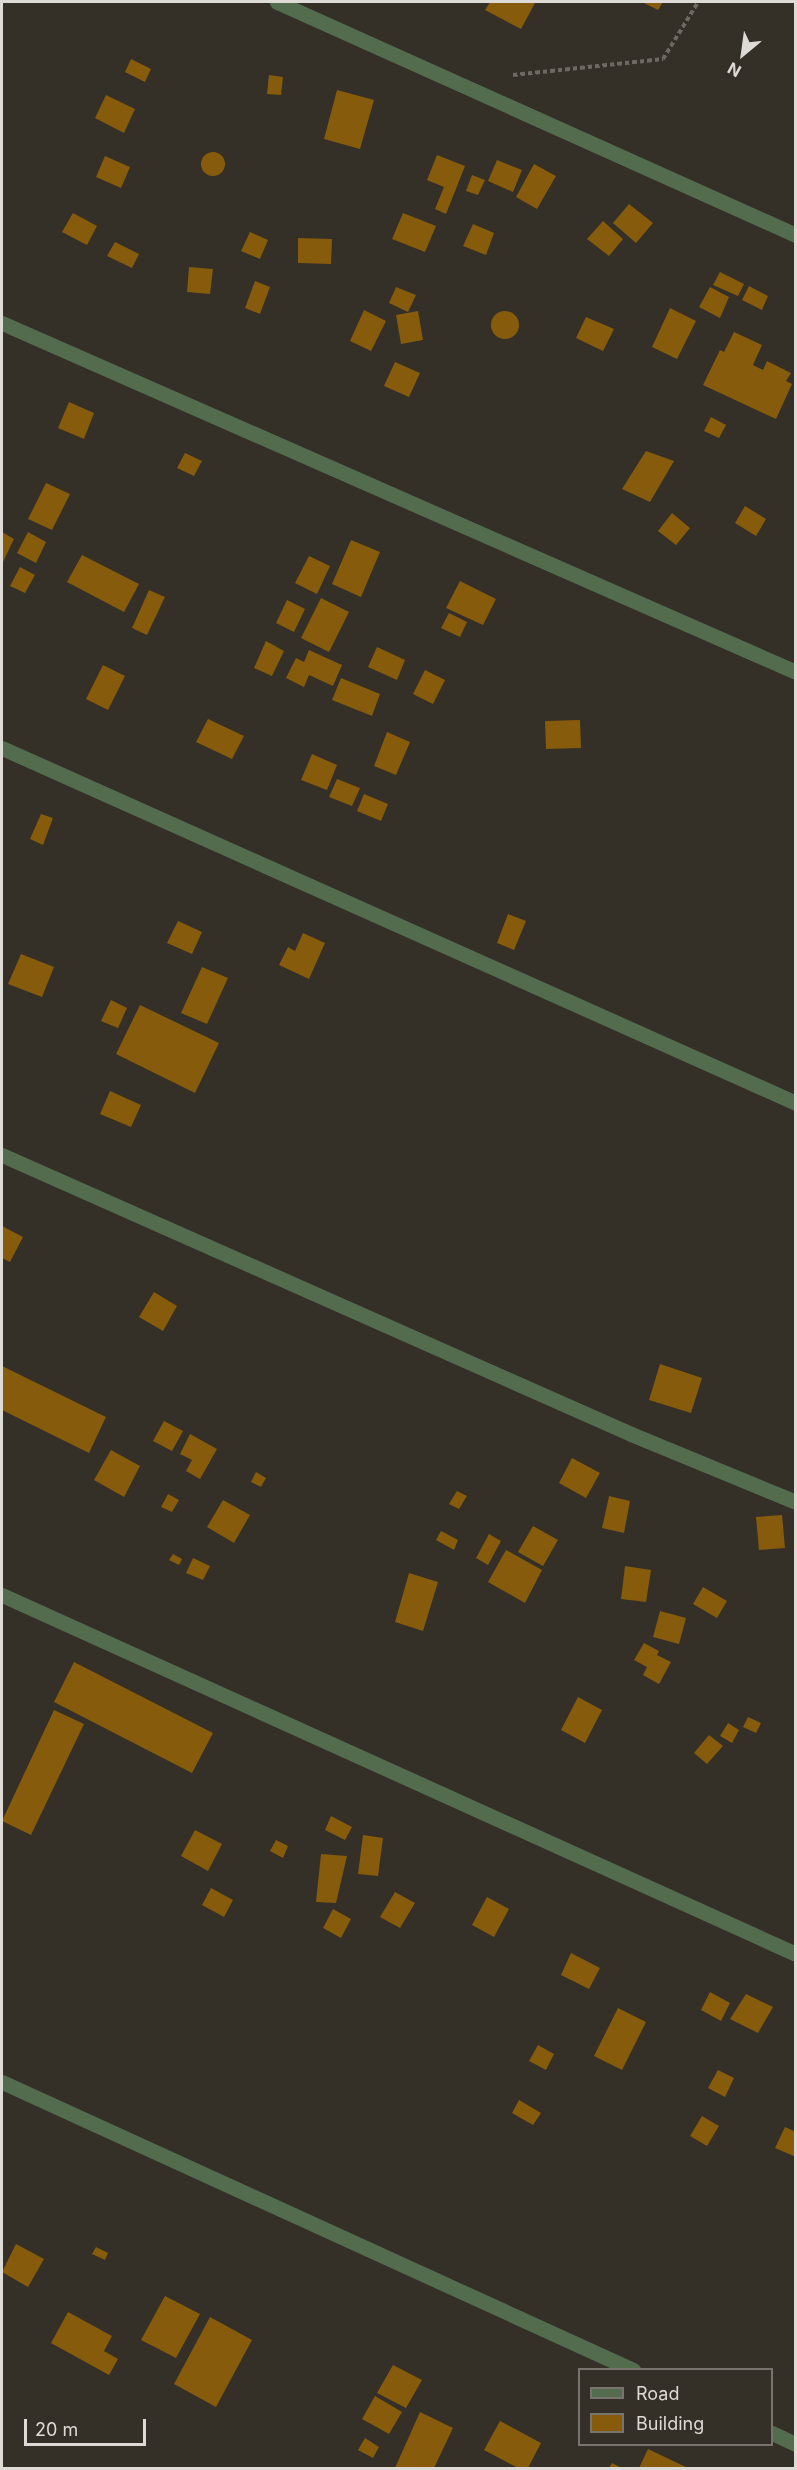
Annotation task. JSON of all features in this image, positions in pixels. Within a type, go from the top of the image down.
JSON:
[{"type":"street","points":[[277,2],[795,235]]},
{"type":"street","points":[[2,323],[795,672]]},
{"type":"street","points":[[2,748],[795,1103]]},
{"type":"street","points":[[2,1155],[631,1434],[795,1503]]},
{"type":"street","points":[[2,1595],[795,1954]]},
{"type":"street","points":[[2,2082],[629,2368]]},
{"type":"street","points":[[773,2434],[795,2444]]},
{"type":"path","points":[[512,75],[663,59],[698,2]]},
{"type":"building","points":[[490,2],[535,3],[521,29],[485,10]]},
{"type":"building","points":[[642,2],[663,2],[658,10]]},
{"type":"building","points":[[131,59],[151,69],[145,82],[125,72]]},
{"type":"building","points":[[269,75],[283,77],[281,95],[267,94]]},
{"type":"building","points":[[337,90],[374,100],[360,149],[324,139]]},
{"type":"building","points":[[106,95],[135,109],[124,133],[95,118]]},
{"type":"building","points":[[208,152],[218,152],[225,159],[225,169],[218,176],[208,176],[201,169],[201,159]]},
{"type":"building","points":[[437,155],[465,166],[446,214],[435,209],[444,187],[427,180]]},
{"type":"building","points":[[105,156],[130,167],[121,188],[96,177]]},
{"type":"building","points":[[497,160],[522,170],[513,192],[488,181]]},
{"type":"building","points":[[534,164],[556,176],[537,209],[516,197]]},
{"type":"building","points":[[472,175],[485,180],[478,195],[466,191]]},
{"type":"building","points":[[629,204],[653,223],[636,243],[613,223]]},
{"type":"building","points":[[73,213],[97,226],[87,245],[62,232]]},
{"type":"building","points":[[403,213],[436,226],[425,252],[392,239]]},
{"type":"building","points":[[603,221],[623,239],[609,256],[587,239]]},
{"type":"building","points":[[473,224],[494,233],[486,255],[463,246]]},
{"type":"building","points":[[250,232],[268,240],[260,259],[241,251]]},
{"type":"building","points":[[298,238],[332,239],[331,264],[298,263]]},
{"type":"building","points":[[115,242],[139,254],[132,268],[107,256]]},
{"type":"building","points":[[189,267],[213,269],[210,294],[187,292]]},
{"type":"building","points":[[720,272],[744,284],[738,296],[713,285]]},
{"type":"building","points":[[255,281],[270,287],[260,314],[245,308]]},
{"type":"building","points":[[749,286],[768,296],[762,310],[742,300]]},
{"type":"building","points":[[396,287],[416,295],[408,312],[389,303]]},
{"type":"building","points":[[710,287],[729,297],[720,318],[699,307]]},
{"type":"building","points":[[670,308],[696,321],[677,359],[652,347]]},
{"type":"building","points":[[364,310],[386,321],[371,351],[350,341]]},
{"type":"building","points":[[418,311],[423,340],[401,344],[396,315]]},
{"type":"building","points":[[505,311],[515,315],[519,325],[515,335],[505,339],[495,335],[491,325],[495,315]]},
{"type":"building","points":[[586,317],[614,329],[603,351],[576,338]]},
{"type":"building","points":[[734,332],[762,345],[753,365],[763,370],[767,361],[791,373],[786,381],[792,384],[776,419],[703,385],[720,350],[724,352]]},
{"type":"building","points":[[395,362],[420,373],[409,397],[384,386]]},
{"type":"building","points":[[69,402],[94,413],[84,439],[58,428]]},
{"type":"building","points":[[711,417],[726,425],[719,438],[704,431]]},
{"type":"building","points":[[646,451],[674,461],[650,502],[622,489]]},
{"type":"building","points":[[185,453],[202,461],[194,476],[177,468]]},
{"type":"building","points":[[46,483],[70,494],[52,530],[28,519]]},
{"type":"building","points":[[745,506],[766,519],[756,536],[735,523]]},
{"type":"building","points":[[672,513],[690,528],[676,545],[658,531]]},
{"type":"building","points":[[2,532],[14,539],[2,564]]},
{"type":"building","points":[[28,532],[46,542],[36,563],[17,553]]},
{"type":"building","points":[[351,540],[380,552],[361,597],[332,584]]},
{"type":"building","points":[[82,555],[139,584],[124,612],[67,582]]},
{"type":"building","points":[[309,556],[330,566],[317,594],[295,583]]},
{"type":"building","points":[[20,567],[35,575],[25,593],[10,586]]},
{"type":"building","points":[[460,581],[496,599],[483,625],[446,608]]},
{"type":"building","points":[[149,590],[165,597],[147,635],[132,628]]},
{"type":"building","points":[[321,598],[349,612],[329,652],[301,638]]},
{"type":"building","points":[[287,600],[305,609],[294,632],[276,623]]},
{"type":"building","points":[[449,613],[467,622],[460,637],[441,628]]},
{"type":"building","points":[[266,641],[284,651],[272,676],[254,668]]},
{"type":"building","points":[[377,647],[405,660],[397,680],[368,667]]},
{"type":"building","points":[[309,650],[342,665],[333,686],[309,675],[304,687],[286,678],[296,658],[304,662]]},
{"type":"building","points":[[103,665],[125,676],[108,710],[86,699]]},
{"type":"building","points":[[425,670],[445,680],[433,704],[413,694]]},
{"type":"building","points":[[341,678],[380,694],[372,716],[332,700]]},
{"type":"building","points":[[208,719],[244,736],[232,759],[196,742]]},
{"type":"building","points":[[580,720],[581,748],[546,749],[545,721]]},
{"type":"building","points":[[387,732],[410,742],[396,775],[374,766]]},
{"type":"building","points":[[312,754],[337,765],[327,790],[301,780]]},
{"type":"building","points":[[337,779],[360,788],[352,806],[329,797]]},
{"type":"building","points":[[364,794],[388,804],[381,821],[357,811]]},
{"type":"building","points":[[41,814],[53,818],[43,845],[30,839]]},
{"type":"building","points":[[508,914],[526,921],[514,950],[497,943]]},
{"type":"building","points":[[178,921],[202,932],[192,954],[167,943]]},
{"type":"building","points":[[303,933],[325,943],[309,979],[279,965],[288,947],[295,951]]},
{"type":"building","points":[[21,954],[54,967],[42,997],[8,984]]},
{"type":"building","points":[[202,967],[228,978],[207,1024],[181,1013]]},
{"type":"building","points":[[111,1000],[127,1008],[118,1028],[101,1021]]},
{"type":"building","points":[[140,1005],[219,1043],[195,1093],[116,1054]]},
{"type":"building","points":[[110,1091],[141,1105],[131,1127],[100,1114]]},
{"type":"building","points":[[2,1226],[23,1237],[10,1262],[2,1258]]},
{"type":"building","points":[[154,1292],[177,1306],[163,1331],[139,1317]]},
{"type":"building","points":[[660,1364],[702,1378],[691,1413],[649,1400]]},
{"type":"building","points":[[2,1366],[106,1417],[89,1453],[2,1410]]},
{"type":"building","points":[[164,1421],[183,1431],[172,1451],[153,1441]]},
{"type":"building","points":[[190,1434],[217,1449],[200,1479],[186,1471],[192,1460],[180,1454]]},
{"type":"building","points":[[111,1450],[140,1466],[124,1497],[94,1480]]},
{"type":"building","points":[[572,1458],[600,1473],[586,1498],[559,1483]]},
{"type":"building","points":[[256,1472],[266,1478],[261,1487],[251,1482]]},
{"type":"building","points":[[457,1491],[467,1496],[459,1509],[449,1504]]},
{"type":"building","points":[[168,1494],[179,1500],[172,1512],[161,1507]]},
{"type":"building","points":[[609,1496],[630,1501],[624,1533],[602,1528]]},
{"type":"building","points":[[223,1500],[250,1515],[234,1543],[207,1527]]},
{"type":"building","points":[[782,1515],[785,1548],[759,1550],[756,1517]]},
{"type":"building","points":[[533,1526],[558,1540],[543,1566],[518,1552]]},
{"type":"building","points":[[441,1531],[458,1540],[454,1550],[436,1540]]},
{"type":"building","points":[[489,1534],[501,1541],[488,1565],[476,1558]]},
{"type":"building","points":[[506,1550],[542,1570],[525,1603],[488,1582]]},
{"type":"building","points":[[173,1554],[182,1559],[179,1565],[169,1560]]},
{"type":"building","points":[[193,1558],[210,1566],[203,1580],[186,1573]]},
{"type":"building","points":[[625,1566],[651,1570],[646,1602],[621,1599]]},
{"type":"building","points":[[409,1573],[438,1582],[423,1631],[395,1622]]},
{"type":"building","points":[[703,1587],[727,1601],[717,1618],[693,1604]]},
{"type":"building","points":[[660,1611],[686,1618],[679,1644],[653,1637]]},
{"type":"building","points":[[644,1643],[659,1651],[657,1655],[671,1662],[659,1684],[643,1675],[647,1667],[634,1660]]},
{"type":"building","points":[[74,1662],[213,1733],[192,1773],[54,1702]]},
{"type":"building","points":[[578,1697],[602,1710],[585,1743],[561,1730]]},
{"type":"building","points":[[54,1710],[84,1724],[31,1835],[2,1821]]},
{"type":"building","points":[[748,1717],[761,1723],[756,1733],[743,1727]]},
{"type":"building","points":[[728,1723],[739,1730],[732,1743],[720,1736]]},
{"type":"building","points":[[709,1735],[723,1746],[707,1764],[694,1753]]},
{"type":"building","points":[[331,1816],[352,1827],[345,1840],[325,1830]]},
{"type":"building","points":[[195,1830],[222,1844],[208,1871],[181,1856]]},
{"type":"building","points":[[363,1835],[383,1838],[378,1876],[358,1874]]},
{"type":"building","points":[[276,1840],[288,1846],[283,1858],[270,1851]]},
{"type":"building","points":[[321,1854],[347,1856],[336,1903],[316,1902]]},
{"type":"building","points":[[211,1888],[233,1900],[224,1917],[202,1905]]},
{"type":"building","points":[[395,1892],[415,1903],[400,1928],[380,1917]]},
{"type":"building","points":[[487,1897],[509,1909],[494,1937],[472,1925]]},
{"type":"building","points":[[333,1909],[351,1919],[341,1938],[323,1928]]},
{"type":"building","points":[[571,1953],[600,1968],[589,1989],[561,1975]]},
{"type":"building","points":[[710,1992],[730,2003],[721,2021],[701,2010]]},
{"type":"building","points":[[746,1994],[773,2007],[758,2033],[730,2019]]},
{"type":"building","points":[[618,2008],[646,2022],[622,2070],[594,2056]]},
{"type":"building","points":[[538,2045],[554,2054],[546,2070],[529,2061]]},
{"type":"building","points":[[718,2070],[734,2078],[725,2097],[708,2088]]},
{"type":"building","points":[[519,2100],[541,2113],[533,2125],[512,2113]]},
{"type":"building","points":[[702,2116],[719,2126],[707,2146],[690,2136]]},
{"type":"building","points":[[785,2127],[796,2132],[796,2157],[775,2148]]},
{"type":"building","points":[[16,2244],[44,2259],[28,2287],[2,2272]]},
{"type":"building","points":[[96,2247],[108,2253],[105,2260],[92,2254]]},
{"type":"building","points":[[165,2296],[200,2314],[176,2358],[141,2340]]},
{"type":"building","points":[[68,2312],[112,2336],[104,2351],[118,2359],[109,2375],[51,2343]]},
{"type":"building","points":[[210,2317],[252,2340],[216,2407],[174,2384]]},
{"type":"building","points":[[393,2365],[422,2380],[406,2408],[377,2393]]},
{"type":"building","points":[[375,2396],[402,2412],[389,2434],[362,2419]]},
{"type":"building","points":[[420,2412],[453,2428],[434,2468],[395,2468]]},
{"type":"building","points":[[500,2421],[541,2443],[528,2468],[518,2468],[484,2450]]},
{"type":"building","points":[[365,2438],[379,2447],[373,2458],[358,2450]]},
{"type":"building","points":[[648,2449],[688,2468],[639,2468]]},
{"type":"building","points":[[612,2463],[622,2468],[609,2468]]}]
